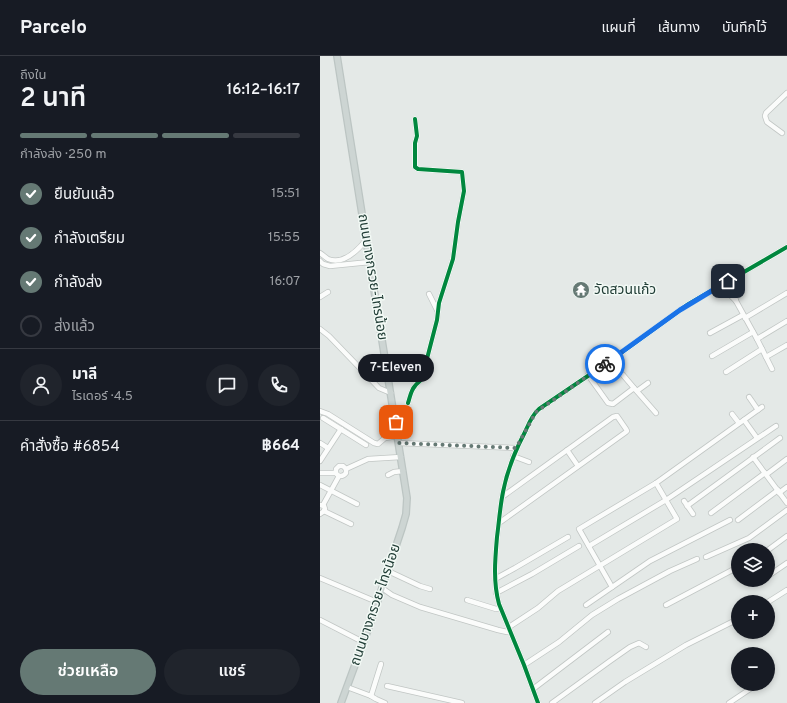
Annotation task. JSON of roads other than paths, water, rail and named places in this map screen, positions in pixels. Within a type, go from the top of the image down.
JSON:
[{"type":"main road","name":"ถนนบางกรวย-ไทรน้อย","points":[[338,56],[407,498],[406,514],[402,528],[341,703]]},
{"type":"street","points":[[782,132],[767,122],[765,116],[766,113],[787,93]]},
{"type":"street","points":[[408,403],[414,386],[420,382],[422,378],[437,320],[439,303],[453,259],[464,192],[462,172],[418,169],[415,167],[415,143],[417,136],[416,118]]},
{"type":"street","points":[[320,253],[326,258],[333,260],[346,258],[359,248],[366,240]]},
{"type":"street","points":[[538,703],[496,593],[495,568],[502,497],[516,448],[536,412],[680,310],[787,247]]},
{"type":"street","points":[[346,258],[347,264]]},
{"type":"street","points":[[320,261],[323,264],[330,266],[370,262]]},
{"type":"street","points":[[726,282],[734,292],[736,301],[772,369]]},
{"type":"street","points":[[320,297],[328,292]]},
{"type":"street","points":[[710,333],[787,293]]},
{"type":"street","points":[[429,294],[438,312]]},
{"type":"street","points":[[757,339],[787,321]]},
{"type":"street","points":[[320,329],[329,336],[379,388],[391,393]]},
{"type":"street","points":[[712,356],[753,332]]},
{"type":"street","points":[[766,357],[787,345]]},
{"type":"street","points":[[726,372],[762,350]]},
{"type":"street","points":[[588,375],[610,404],[613,404],[635,389],[648,383]]},
{"type":"street","points":[[623,375],[656,413]]},
{"type":"street","points":[[612,587],[579,529],[656,483],[760,408],[749,397]]},
{"type":"street","points":[[320,411],[328,414],[374,443],[378,444],[385,438],[398,436]]},
{"type":"street","points":[[732,414],[742,421],[757,438]]},
{"type":"street","points":[[499,523],[626,432],[626,429],[618,417],[615,416],[502,497]]},
{"type":"street","points":[[323,418],[366,445]]},
{"type":"street","points":[[589,546],[666,500],[776,426]]},
{"type":"street","points":[[320,460],[341,430]]},
{"type":"street","points":[[687,506],[780,438]]},
{"type":"street","points":[[320,443],[328,448]]},
{"type":"street","points":[[399,443],[516,448]]},
{"type":"street","points":[[567,450],[578,466]]},
{"type":"street","points":[[513,456],[529,462]]},
{"type":"street","points":[[346,469],[368,459],[401,457]]},
{"type":"street","points":[[753,457],[787,503]]},
{"type":"street","points":[[711,513],[787,459]]},
{"type":"street","points":[[346,469],[343,466],[339,466],[336,469],[337,474],[321,505],[325,508],[322,512],[350,524]]},
{"type":"street","points":[[320,473],[337,474],[343,476],[346,473],[346,469]]},
{"type":"street","points":[[388,475],[394,472],[403,471]]},
{"type":"street","points":[[382,588],[392,595],[420,607],[506,632],[538,608],[558,590],[678,519],[656,483]]},
{"type":"street","points":[[320,485],[358,504]]},
{"type":"street","points":[[738,520],[787,487]]},
{"type":"street","points":[[684,500],[693,514]]},
{"type":"street","points":[[706,557],[749,538],[787,510]]},
{"type":"street","points":[[586,604],[650,561],[730,520]]},
{"type":"street","points":[[775,545],[787,536]]},
{"type":"street","points":[[495,579],[568,537]]},
{"type":"street","points":[[496,593],[532,574],[579,546]]},
{"type":"street","points":[[524,666],[559,642],[592,616],[618,599],[670,571],[698,559]]},
{"type":"street","points":[[775,571],[787,563]]},
{"type":"street","points":[[388,571],[430,589]]},
{"type":"street","points":[[666,605],[731,571]]},
{"type":"street","points":[[320,578],[377,602]]},
{"type":"street","points":[[775,598],[787,590]]},
{"type":"street","points":[[467,600],[496,609],[501,608]]},
{"type":"street","points":[[320,620],[363,642]]},
{"type":"street","points":[[595,703],[630,679],[679,649],[731,623]]},
{"type":"street","points":[[533,689],[608,632]]},
{"type":"street","points":[[552,703],[630,647],[639,643],[646,647]]},
{"type":"street","points":[[371,696],[381,664]]},
{"type":"street","points":[[387,686],[462,703]]},
{"type":"street","points":[[346,687],[385,703]]},
{"type":"street","points":[[729,703],[747,691]]},
{"type":"place","name":"วัดสวนแก้ว","points":[[581,290]]},
{"type":"place","name":"7-Eleven","points":[[396,422]]}]
